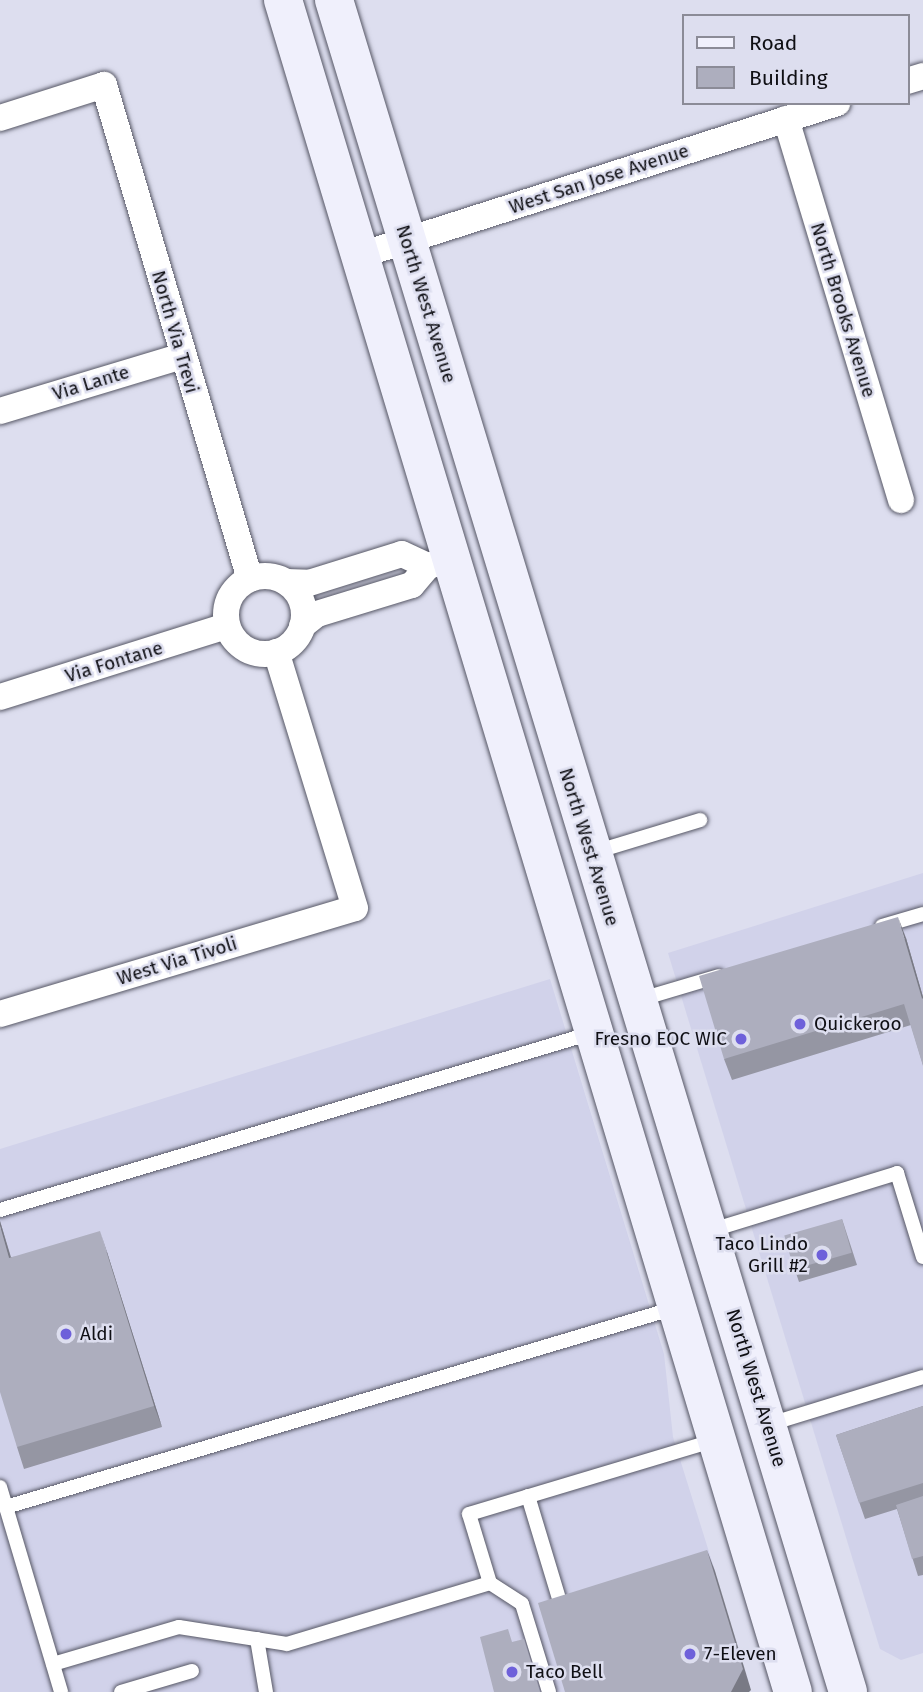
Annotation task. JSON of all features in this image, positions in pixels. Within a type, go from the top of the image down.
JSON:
[{"type":"main road","points":[[283,0],[361,255],[441,562],[597,1031],[676,1307],[793,1692]]},
{"type":"main road","name":"North West Avenue","points":[[334,0],[574,799],[709,1231],[848,1692]]},
{"type":"main road","points":[[441,562],[465,557],[482,572],[527,715],[574,799]]},
{"type":"main road","points":[[597,1031],[627,1052],[676,1203],[684,1218],[709,1231]]},
{"type":"street","name":"North Via Trevi","points":[[0,118],[104,85],[181,356],[250,579]]},
{"type":"street","name":"West San Jose Avenue","points":[[361,255],[831,105]]},
{"type":"street","name":"North Brooks Avenue","points":[[786,119],[901,500]]},
{"type":"street","name":"Via Lante","points":[[0,411],[181,356]]},
{"type":"street","points":[[402,554],[441,562],[412,585],[317,614],[276,652],[251,651],[227,626],[230,597],[250,579],[309,583],[402,554]]},
{"type":"street","points":[[377,561],[387,593]]},
{"type":"street","points":[[286,582],[302,601],[302,626]]},
{"type":"street","name":"Via Fontane","points":[[0,697],[227,626]]},
{"type":"street","name":"West Via Tivoli","points":[[0,1014],[355,908],[276,652]]},
{"type":"lane","points":[[591,854],[700,820]]},
{"type":"lane","points":[[871,929],[923,914]]},
{"type":"lane","points":[[637,1001],[741,969]]},
{"type":"lane","points":[[0,1210],[597,1031]]},
{"type":"lane","points":[[709,1231],[897,1173],[923,1257]]},
{"type":"lane","points":[[6,1507],[676,1307]]},
{"type":"lane","points":[[767,1424],[923,1377]]},
{"type":"lane","points":[[550,1692],[522,1604],[490,1583],[469,1514],[718,1440]]},
{"type":"lane","points":[[0,1487],[61,1692]]},
{"type":"lane","points":[[528,1496],[570,1634]]},
{"type":"lane","points":[[53,1664],[178,1627],[287,1644],[490,1583]]},
{"type":"lane","points":[[257,1639],[266,1692]]},
{"type":"lane","points":[[121,1692],[192,1671]]},
{"type":"shaded area","points":[[923,873],[923,1653],[901,1660],[880,1649],[668,953]]},
{"type":"shaded area","points":[[550,979],[664,1354],[673,1437],[715,1571],[546,1624],[566,1692],[0,1692],[0,1149]]},
{"type":"building","points":[[898,917],[923,998],[923,1066],[904,1004],[724,1059],[699,976]]},
{"type":"building","points":[[842,1219],[852,1253],[794,1269],[784,1236]]},
{"type":"building","name":"Aldi","points":[[0,1226],[9,1258],[100,1231],[154,1406],[17,1447],[0,1392]]},
{"type":"building","points":[[923,1406],[923,1483],[859,1503],[836,1435]]},
{"type":"building","points":[[923,1496],[923,1556],[912,1559],[896,1505]]},
{"type":"building","name":"7-Eleven","points":[[707,1550],[743,1669],[731,1692],[565,1692],[538,1603]]},
{"type":"building","name":"Taco Bell","points":[[508,1629],[512,1642],[524,1639],[540,1692],[494,1692],[480,1637]]},
{"type":"place","name":"Quickeroo","points":[[800,1024]]},
{"type":"place","name":"Fresno EOC WIC","points":[[741,1039]]},
{"type":"place","name":"Taco Lindo Grill #2","points":[[822,1255]]},
{"type":"place","name":"Aldi","points":[[66,1334]]},
{"type":"place","name":"7-Eleven","points":[[690,1654]]},
{"type":"place","name":"Taco Bell","points":[[512,1672]]}]
